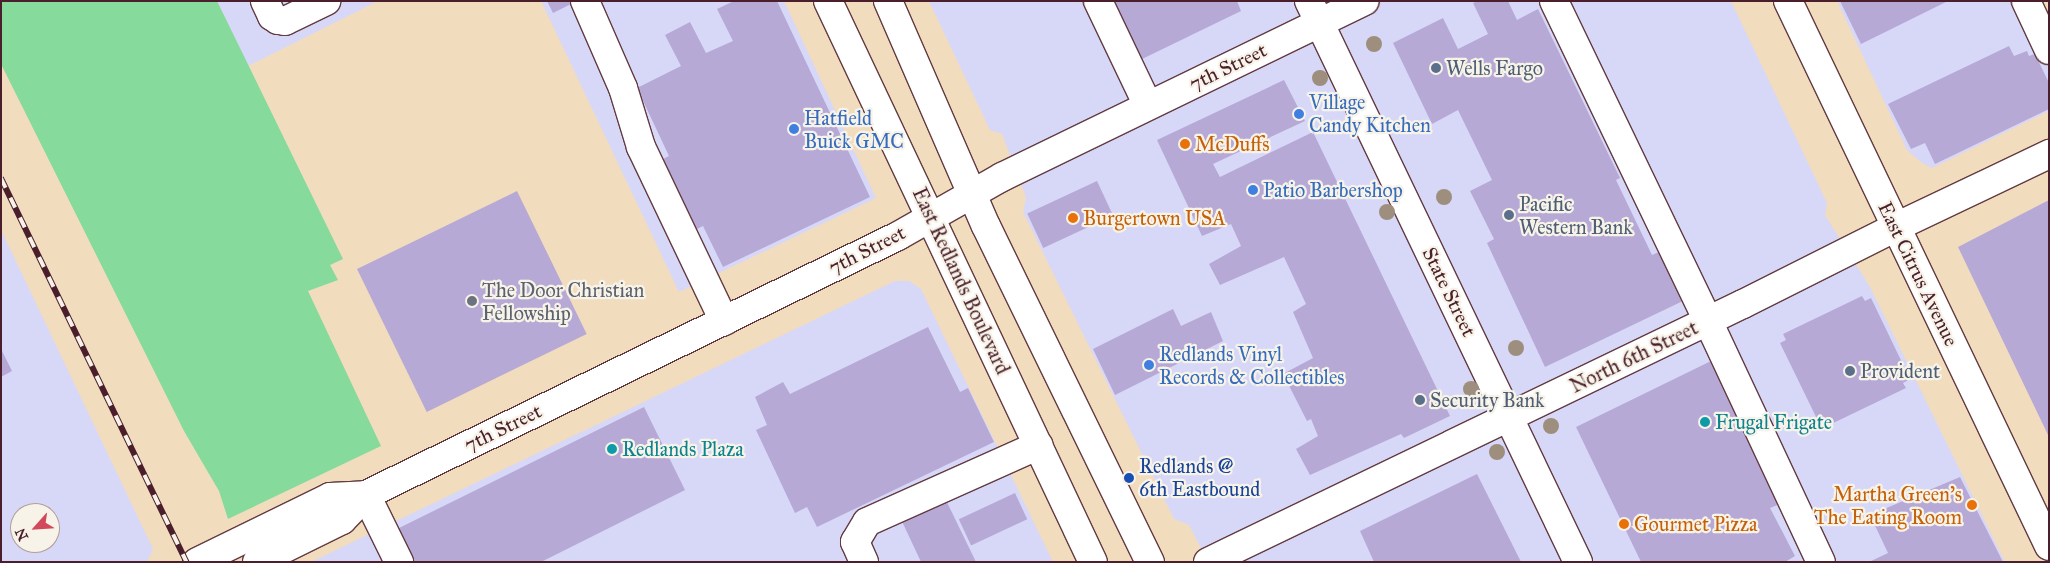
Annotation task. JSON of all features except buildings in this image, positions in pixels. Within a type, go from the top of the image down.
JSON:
[{"type":"main road","points":[[265,1],[272,16],[278,20],[285,21],[326,1]]},
{"type":"main road","points":[[585,1],[623,88],[641,147],[724,321]]},
{"type":"main road","name":"East Redlands Boulevard","points":[[828,1],[1093,562]]},
{"type":"main road","points":[[888,1],[971,193],[1150,562]]},
{"type":"main road","points":[[1098,1],[1148,106]]},
{"type":"main road","name":"7th Street","points":[[257,562],[342,520],[366,495],[898,236],[971,193],[1148,106],[1315,12],[1365,1]]},
{"type":"main road","points":[[1554,1],[1708,321],[1821,562]]},
{"type":"main road","name":"East Citrus Avenue","points":[[1788,1],[2049,546]]},
{"type":"main road","points":[[2026,1],[2049,50]]},
{"type":"main road","name":"State Street","points":[[1315,12],[1578,562]]},
{"type":"main road","name":"North 6th Street","points":[[1208,562],[1509,418],[1896,227],[2049,154]]},
{"type":"main road","points":[[864,562],[855,542],[867,522],[1038,445]]},
{"type":"main road","points":[[366,495],[399,562]]},
{"type":"main road","name":"7th Street","points":[[197,562],[330,498],[366,495]]},
{"type":"shaded area","points":[[217,1],[378,1],[248,66]]},
{"type":"shaded area","points":[[541,1],[784,1],[876,198],[679,292]]},
{"type":"shaded area","points":[[929,1],[1731,1],[1827,203],[1825,215],[1870,287],[2005,562],[1208,562],[1189,525],[1174,519],[1023,212],[1026,197],[1002,134],[990,130]]},
{"type":"shaded area","points":[[1837,1],[2018,1],[2049,66],[2049,111],[1932,168],[1922,163],[1907,150]]},
{"type":"shaded area","points":[[1,230],[153,549],[147,562],[1,562]]},
{"type":"shaded area","points":[[895,281],[909,281],[921,289],[1053,562],[311,562]]},
{"type":"green space","points":[[1,1],[217,1],[343,259],[330,265],[338,280],[308,291],[381,446],[228,519],[219,491],[184,431],[1,64]]},
{"type":"railway","points":[[1,178],[187,562]]},
{"type":"place","name":"Wells Fargo","points":[[1436,68]]},
{"type":"place","name":"Village Candy Kitchen","points":[[1299,114]]},
{"type":"place","name":"Hatfield Buick GMC","points":[[794,129]]},
{"type":"place","name":"McDuffs","points":[[1185,144]]},
{"type":"place","name":"Patio Barbershop","points":[[1253,190]]},
{"type":"place","name":"Pacific Western Bank","points":[[1509,215]]},
{"type":"place","name":"Burgertown USA","points":[[1073,218]]},
{"type":"place","name":"The Door Christian Fellowship","points":[[472,301]]},
{"type":"place","name":"Redlands Vinyl Records & Collectibles","points":[[1149,365]]},
{"type":"place","name":"Provident","points":[[1850,371]]},
{"type":"place","name":"Security Bank","points":[[1420,400]]},
{"type":"place","name":"Frugal Frigate","points":[[1705,422]]},
{"type":"place","name":"Redlands Plaza","points":[[612,449]]},
{"type":"place","name":"Redlands @ 6th Eastbound","points":[[1129,478]]},
{"type":"place","name":"Martha Green's The Eating Room","points":[[1972,505]]},
{"type":"place","name":"Gourmet Pizza","points":[[1624,524]]}]
